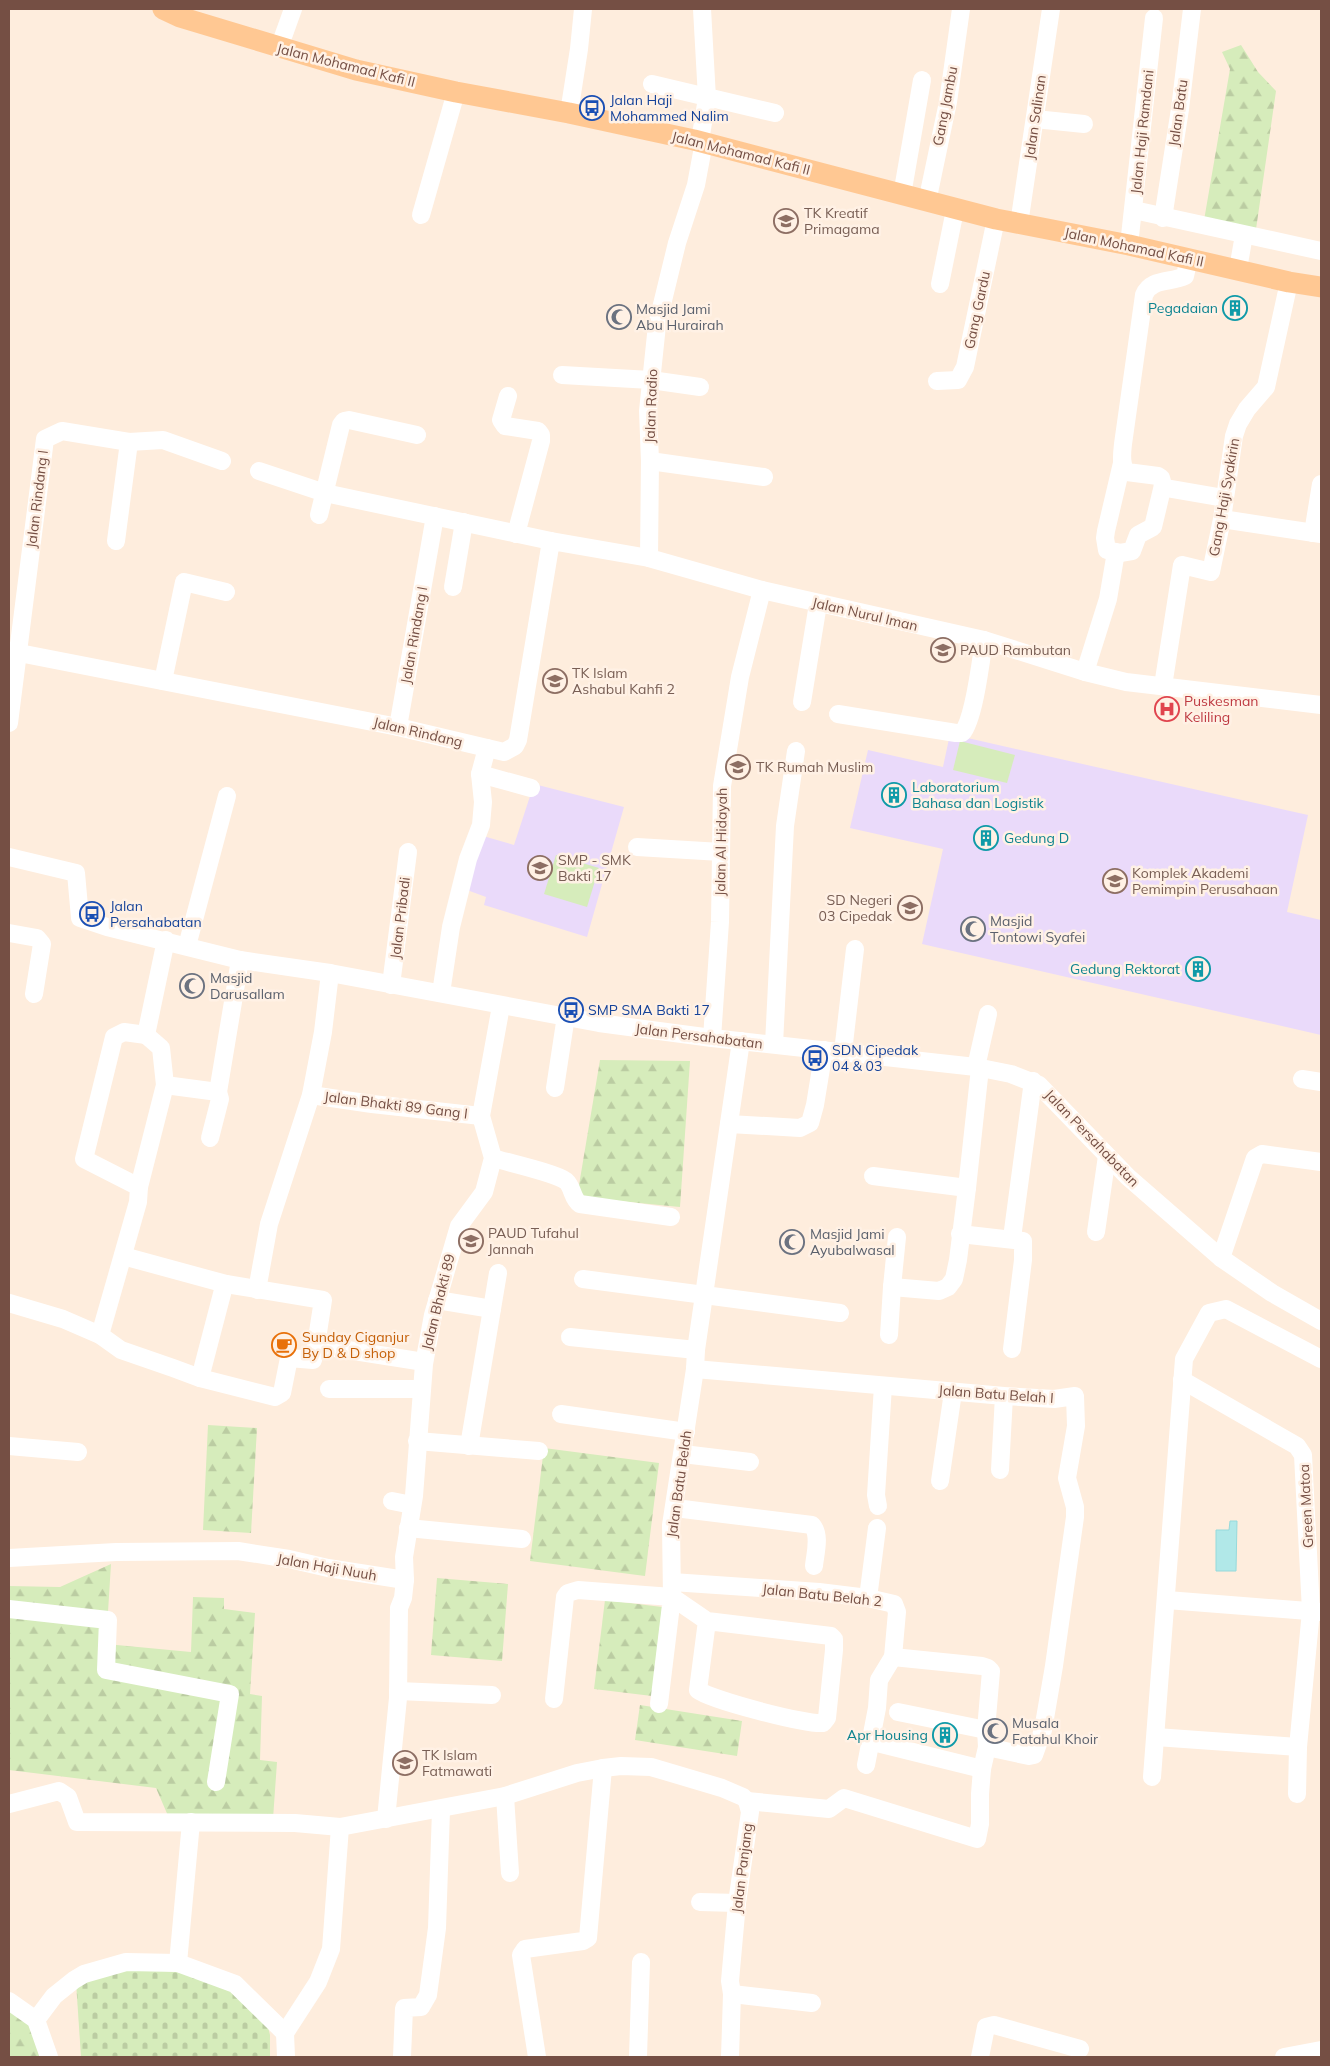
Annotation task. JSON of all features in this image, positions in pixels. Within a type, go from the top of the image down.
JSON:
[{"type":"main road","name":"Jalan Mohamad Kafi II","points":[[164,9],[180,17],[286,28],[356,70],[456,92],[571,102],[702,133],[904,185],[929,193],[956,210],[996,219],[1021,213],[1132,225],[1189,258],[1241,251],[1289,282],[1321,287]]},
{"type":"street","points":[[571,102],[583,9]]},
{"type":"street","name":"Jalan Radio","points":[[649,558],[650,461],[648,411],[657,324],[677,243],[696,185],[707,98],[702,9]]},
{"type":"street","name":"Gang Jambu","points":[[929,193],[948,102],[961,9]]},
{"type":"street","name":"Jalan Salinan","points":[[1021,213],[1052,9]]},
{"type":"street","name":"Jalan Batu","points":[[1163,218],[1180,109],[1192,9]]},
{"type":"street","name":"Jalan Haji Ramdani","points":[[1132,225],[1154,18]]},
{"type":"street","points":[[904,185],[922,80]]},
{"type":"street","points":[[652,84],[775,113]]},
{"type":"street","points":[[420,215],[456,92]]},
{"type":"street","points":[[1035,119],[1084,124]]},
{"type":"street","points":[[940,284],[956,210]]},
{"type":"street","points":[[1132,225],[1163,218],[1241,251],[1321,251]]},
{"type":"street","name":"Gang Gardu","points":[[937,381],[958,380],[965,367],[996,219]]},
{"type":"street","points":[[1122,463],[1127,472],[1158,476],[1161,478],[1162,486],[1154,527],[1138,535],[1132,550],[1116,552],[1107,550],[1105,538],[1122,463],[1143,298],[1145,291],[1152,285],[1185,276],[1189,258]]},
{"type":"street","name":"Gang Haji Syakirin","points":[[1163,686],[1182,565],[1211,572],[1222,519],[1234,436],[1238,424],[1247,409],[1266,387],[1289,282]]},
{"type":"street","points":[[562,375],[651,380],[700,387]]},
{"type":"street","points":[[508,396],[501,420],[502,424],[538,431],[541,435],[516,534]]},
{"type":"street","points":[[319,515],[341,425],[344,421],[349,420],[417,435]]},
{"type":"street","name":"Jalan Rindang I","points":[[13,652],[44,439],[62,431],[129,442],[163,440],[222,461]]},
{"type":"street","points":[[116,541],[129,442]]},
{"type":"street","points":[[650,461],[764,478]]},
{"type":"street","points":[[259,471],[325,493],[516,534],[649,558],[762,590]]},
{"type":"street","points":[[1222,519],[1317,533],[1321,484]]},
{"type":"street","points":[[1162,486],[1224,498]]},
{"type":"street","name":"Jalan Rindang I","points":[[398,727],[435,516]]},
{"type":"street","points":[[453,586],[464,522]]},
{"type":"street","name":"Jalan Rindang","points":[[13,652],[398,727],[504,752],[515,746],[518,740],[551,541]]},
{"type":"street","points":[[1084,672],[1108,599],[1116,552]]},
{"type":"street","points":[[163,681],[184,582],[226,592]]},
{"type":"street","name":"Jalan Nurul Iman","points":[[762,590],[984,640],[1084,672],[1126,682],[1321,705]]},
{"type":"street","name":"Jalan Al Hidayah","points":[[712,1038],[720,922],[722,786],[740,677],[762,590]]},
{"type":"street","points":[[802,702],[818,604]]},
{"type":"street","points":[[838,714],[962,733],[966,728],[972,703],[984,640]]},
{"type":"street","points":[[9,723],[13,652]]},
{"type":"street","points":[[441,994],[452,927],[468,859],[481,825],[480,774],[487,748]]},
{"type":"street","points":[[774,1044],[785,826],[796,751]]},
{"type":"street","points":[[480,774],[531,788]]},
{"type":"street","points":[[187,946],[227,796]]},
{"type":"street","points":[[637,846],[722,852]]},
{"type":"street","name":"Jalan Pribadi","points":[[391,985],[408,852]]},
{"type":"street","name":"Jalan Persahabatan","points":[[9,857],[76,873],[80,918],[240,960],[330,973],[599,1023],[712,1038],[978,1067],[1011,1074],[1032,1082],[1049,1094],[1107,1156],[1174,1219],[1221,1258],[1272,1293],[1321,1321]]},
{"type":"street","points":[[9,933],[36,938],[42,944],[34,994]]},
{"type":"street","points":[[146,1036],[166,940]]},
{"type":"street","points":[[843,1052],[854,948]]},
{"type":"street","points":[[210,1138],[220,1099],[218,1092],[240,960]]},
{"type":"street","points":[[257,1290],[269,1224],[312,1094],[323,1032],[330,973]]},
{"type":"street","points":[[501,1006],[481,1116],[493,1158],[560,1178],[571,1188],[576,1202],[580,1204],[671,1217]]},
{"type":"street","points":[[892,1288],[940,1291],[948,1287],[954,1279],[967,1188],[978,1067],[988,1014]]},
{"type":"street","points":[[555,1088],[566,1016]]},
{"type":"street","points":[[100,1335],[138,1202],[139,1187],[165,1085],[161,1048],[146,1036],[124,1032],[114,1037],[84,1159],[139,1187]]},
{"type":"street","name":"Jalan Batu Belah","points":[[659,1704],[672,1589],[671,1525],[683,1454],[696,1350],[706,1294],[741,1041]]},
{"type":"street","points":[[729,1124],[800,1128],[810,1123],[815,1105],[824,1050]]},
{"type":"street","points":[[1302,1079],[1321,1082]]},
{"type":"street","points":[[1012,1238],[1032,1082]]},
{"type":"street","points":[[165,1085],[218,1092]]},
{"type":"street","name":"Jalan Bhakti 89 Gang I","points":[[312,1094],[372,1104],[481,1116]]},
{"type":"street","points":[[1221,1258],[1255,1158],[1262,1154],[1321,1162]]},
{"type":"street","points":[[1096,1232],[1107,1156]]},
{"type":"street","name":"Jalan Bhakti 89","points":[[405,1580],[404,1557],[412,1505],[424,1362],[437,1300],[459,1226],[484,1192],[493,1158]]},
{"type":"street","points":[[873,1176],[967,1188]]},
{"type":"street","points":[[960,1234],[1012,1238],[1022,1240],[1024,1243],[1012,1349]]},
{"type":"street","points":[[889,1335],[897,1237]]},
{"type":"street","points":[[9,1303],[63,1319],[100,1335],[121,1350],[200,1378],[275,1396],[280,1396],[289,1358],[313,1360],[322,1300],[226,1284],[123,1256]]},
{"type":"street","points":[[469,1446],[498,1273]]},
{"type":"street","points":[[583,1279],[840,1313]]},
{"type":"street","points":[[200,1378],[226,1284]]},
{"type":"street","points":[[437,1300],[492,1309]]},
{"type":"street","points":[[1152,1777],[1184,1359],[1209,1313],[1226,1309],[1321,1359]]},
{"type":"street","points":[[570,1337],[696,1350]]},
{"type":"street","points":[[316,1345],[424,1362]]},
{"type":"street","points":[[1179,1416],[1172,1409],[1175,1365],[1184,1359]]},
{"type":"street","name":"Jalan Batu Belah I","points":[[695,1369],[882,1392],[953,1392],[1054,1399],[1075,1396],[1076,1426],[1067,1478],[1075,1507],[1074,1517],[1054,1666],[1038,1749],[1034,1755],[1029,1756],[986,1739],[898,1712]]},
{"type":"street","name":"Green Matoa","points":[[1182,1380],[1297,1446],[1305,1461],[1316,1612],[1298,1747],[1297,1794]]},
{"type":"street","points":[[329,1388],[422,1389]]},
{"type":"street","points":[[878,1506],[876,1495],[882,1392]]},
{"type":"street","points":[[940,1480],[953,1392]]},
{"type":"street","points":[[1000,1470],[1004,1396]]},
{"type":"street","points":[[561,1414],[686,1432]]},
{"type":"street","points":[[417,1441],[539,1451]]},
{"type":"street","points":[[9,1446],[78,1452]]},
{"type":"street","points":[[683,1454],[750,1462]]},
{"type":"street","points":[[392,1501],[412,1505]]},
{"type":"street","points":[[675,1508],[812,1525],[817,1538],[814,1566]]},
{"type":"street","points":[[408,1528],[522,1540]]},
{"type":"street","points":[[868,1598],[877,1528]]},
{"type":"street","name":"Jalan Haji Nuuh","points":[[9,1558],[107,1552],[238,1551],[405,1580]]},
{"type":"street","points":[[386,1819],[398,1691],[399,1608],[403,1598],[405,1580]]},
{"type":"street","points":[[672,1589],[707,1621],[831,1636],[834,1639],[834,1650],[827,1718],[823,1723],[817,1724],[719,1700],[698,1690],[707,1621]]},
{"type":"street","name":"Jalan Batu Belah 2","points":[[554,1699],[563,1608],[568,1592],[578,1590],[672,1589],[819,1592],[889,1602],[894,1604],[896,1608],[893,1657],[879,1680],[877,1708],[866,1765]]},
{"type":"street","points":[[1167,1600],[1316,1612]]},
{"type":"street","points":[[9,1609],[108,1620],[106,1670],[230,1694],[216,1782]]},
{"type":"street","points":[[9,1804],[59,1791],[68,1797],[77,1822],[295,1823],[340,1827],[442,1810],[505,1796],[577,1773],[602,1768],[651,1767],[722,1788],[744,1796],[747,1801],[829,1809],[844,1798],[977,1839],[980,1824],[980,1794],[991,1675],[988,1668],[893,1657]]},
{"type":"street","points":[[398,1691],[492,1696]]},
{"type":"street","points":[[1156,1737],[1298,1747]]},
{"type":"street","points":[[877,1744],[982,1768]]},
{"type":"street","points":[[537,2057],[522,1955],[525,1949],[583,1942],[588,1938],[602,1768]]},
{"type":"street","points":[[505,1796],[510,1873]]},
{"type":"street","name":"Jalan Panjang","points":[[730,2057],[732,1994],[730,1981],[737,1903],[750,1812],[747,1801]]},
{"type":"street","points":[[402,2057],[404,2008],[421,2007],[428,1995],[437,1928],[442,1810]]},
{"type":"street","points":[[178,1963],[191,1822]]},
{"type":"street","points":[[286,2057],[285,2033],[318,1982],[331,1949],[340,1827]]},
{"type":"street","points":[[700,1902],[737,1903]]},
{"type":"street","points":[[36,2020],[54,1996],[84,1974],[126,1962],[178,1963],[235,1984],[285,2033]]},
{"type":"street","points":[[638,2057],[641,1962]]},
{"type":"street","points":[[732,1994],[812,2004]]},
{"type":"street","points":[[9,2001],[36,2020],[48,2057]]},
{"type":"street","points":[[980,2057],[986,2027],[994,2026],[1080,2049]]},
{"type":"street","points":[[1296,2056],[1321,2050]]},
{"type":"shaded area","name":"Komplek Akademi Pemimpin Perusahaan","points":[[950,734],[1308,815],[1287,912],[1321,920],[1321,1035],[922,944],[943,849],[850,828],[868,750],[943,767]]},
{"type":"shaded area","name":"SMP - SMK Bakti 17","points":[[534,784],[624,807],[587,937],[484,905],[486,897],[467,890],[483,836],[514,845]]},
{"type":"green space","points":[[1241,45],[1258,72],[1276,91],[1254,243],[1202,232],[1230,69],[1222,52]]},
{"type":"green space","points":[[960,741],[1015,755],[1007,783],[953,770]]},
{"type":"green space","points":[[556,855],[599,868],[587,907],[544,894]]},
{"type":"green space","points":[[600,1060],[690,1061],[680,1207],[577,1197]]},
{"type":"green space","points":[[208,1425],[257,1428],[251,1533],[203,1530]]},
{"type":"green space","points":[[544,1448],[659,1463],[645,1576],[530,1561]]},
{"type":"green space","points":[[111,1564],[106,1644],[191,1652],[193,1597],[224,1598],[224,1609],[255,1613],[250,1694],[262,1696],[260,1760],[277,1762],[273,1819],[169,1818],[156,1788],[9,1770],[9,1586],[60,1587]]},
{"type":"green space","points":[[437,1578],[508,1584],[502,1661],[431,1655]]},
{"type":"green space","points":[[605,1600],[662,1607],[652,1696],[594,1689]]},
{"type":"green space","points":[[640,1705],[742,1721],[737,1756],[635,1740]]},
{"type":"green space","points":[[156,1970],[197,1974],[221,1984],[265,2015],[270,2035],[270,2057],[81,2057],[76,1982],[121,1971]]},
{"type":"green space","points":[[9,2011],[39,2030],[39,2057],[9,2057]]},
{"type":"water","points":[[1230,1521],[1237,1521],[1236,1571],[1216,1571],[1216,1530],[1229,1530]]},
{"type":"place","name":"Jalan Haji Mohammed Nalim","points":[[592,108]]},
{"type":"place","name":"TK Kreatif Primagama","points":[[786,221]]},
{"type":"place","name":"Pegadaian","points":[[1235,308]]},
{"type":"place","name":"Masjid Jami Abu Hurairah","points":[[619,317]]},
{"type":"place","name":"PAUD Rambutan","points":[[943,650]]},
{"type":"place","name":"TK Islam Ashabul Kahfi 2","points":[[555,681]]},
{"type":"place","name":"Puskesman Keliling","points":[[1167,709]]},
{"type":"place","name":"TK Rumah Muslim","points":[[738,767]]},
{"type":"place","name":"Laboratorium Bahasa dan Logistik","points":[[894,795]]},
{"type":"place","name":"Gedung D","points":[[986,838]]},
{"type":"place","name":"SMP - SMK Bakti 17","points":[[540,868]]},
{"type":"place","name":"Komplek Akademi Pemimpin Perusahaan","points":[[1115,881]]},
{"type":"place","name":"SD Negeri 03 Cipedak","points":[[910,908]]},
{"type":"place","name":"Jalan Persahabatan","points":[[92,914]]},
{"type":"place","name":"Masjid Tontowi Syafei","points":[[973,929]]},
{"type":"place","name":"Gedung Rektorat","points":[[1198,969]]},
{"type":"place","name":"Masjid Darusallam","points":[[192,986]]},
{"type":"place","name":"SMP SMA Bakti 17","points":[[571,1010]]},
{"type":"place","name":"SDN Cipedak 04 & 03","points":[[815,1058]]},
{"type":"place","name":"PAUD Tufahul Jannah","points":[[471,1241]]},
{"type":"place","name":"Masjid Jami Ayubalwasal","points":[[792,1242]]},
{"type":"place","name":"Sunday Ciganjur By D & D shop","points":[[284,1345]]},
{"type":"place","name":"Musala Fatahul Khoir","points":[[995,1731]]},
{"type":"place","name":"Apr Housing","points":[[945,1735]]},
{"type":"place","name":"TK Islam Fatmawati","points":[[405,1763]]}]
